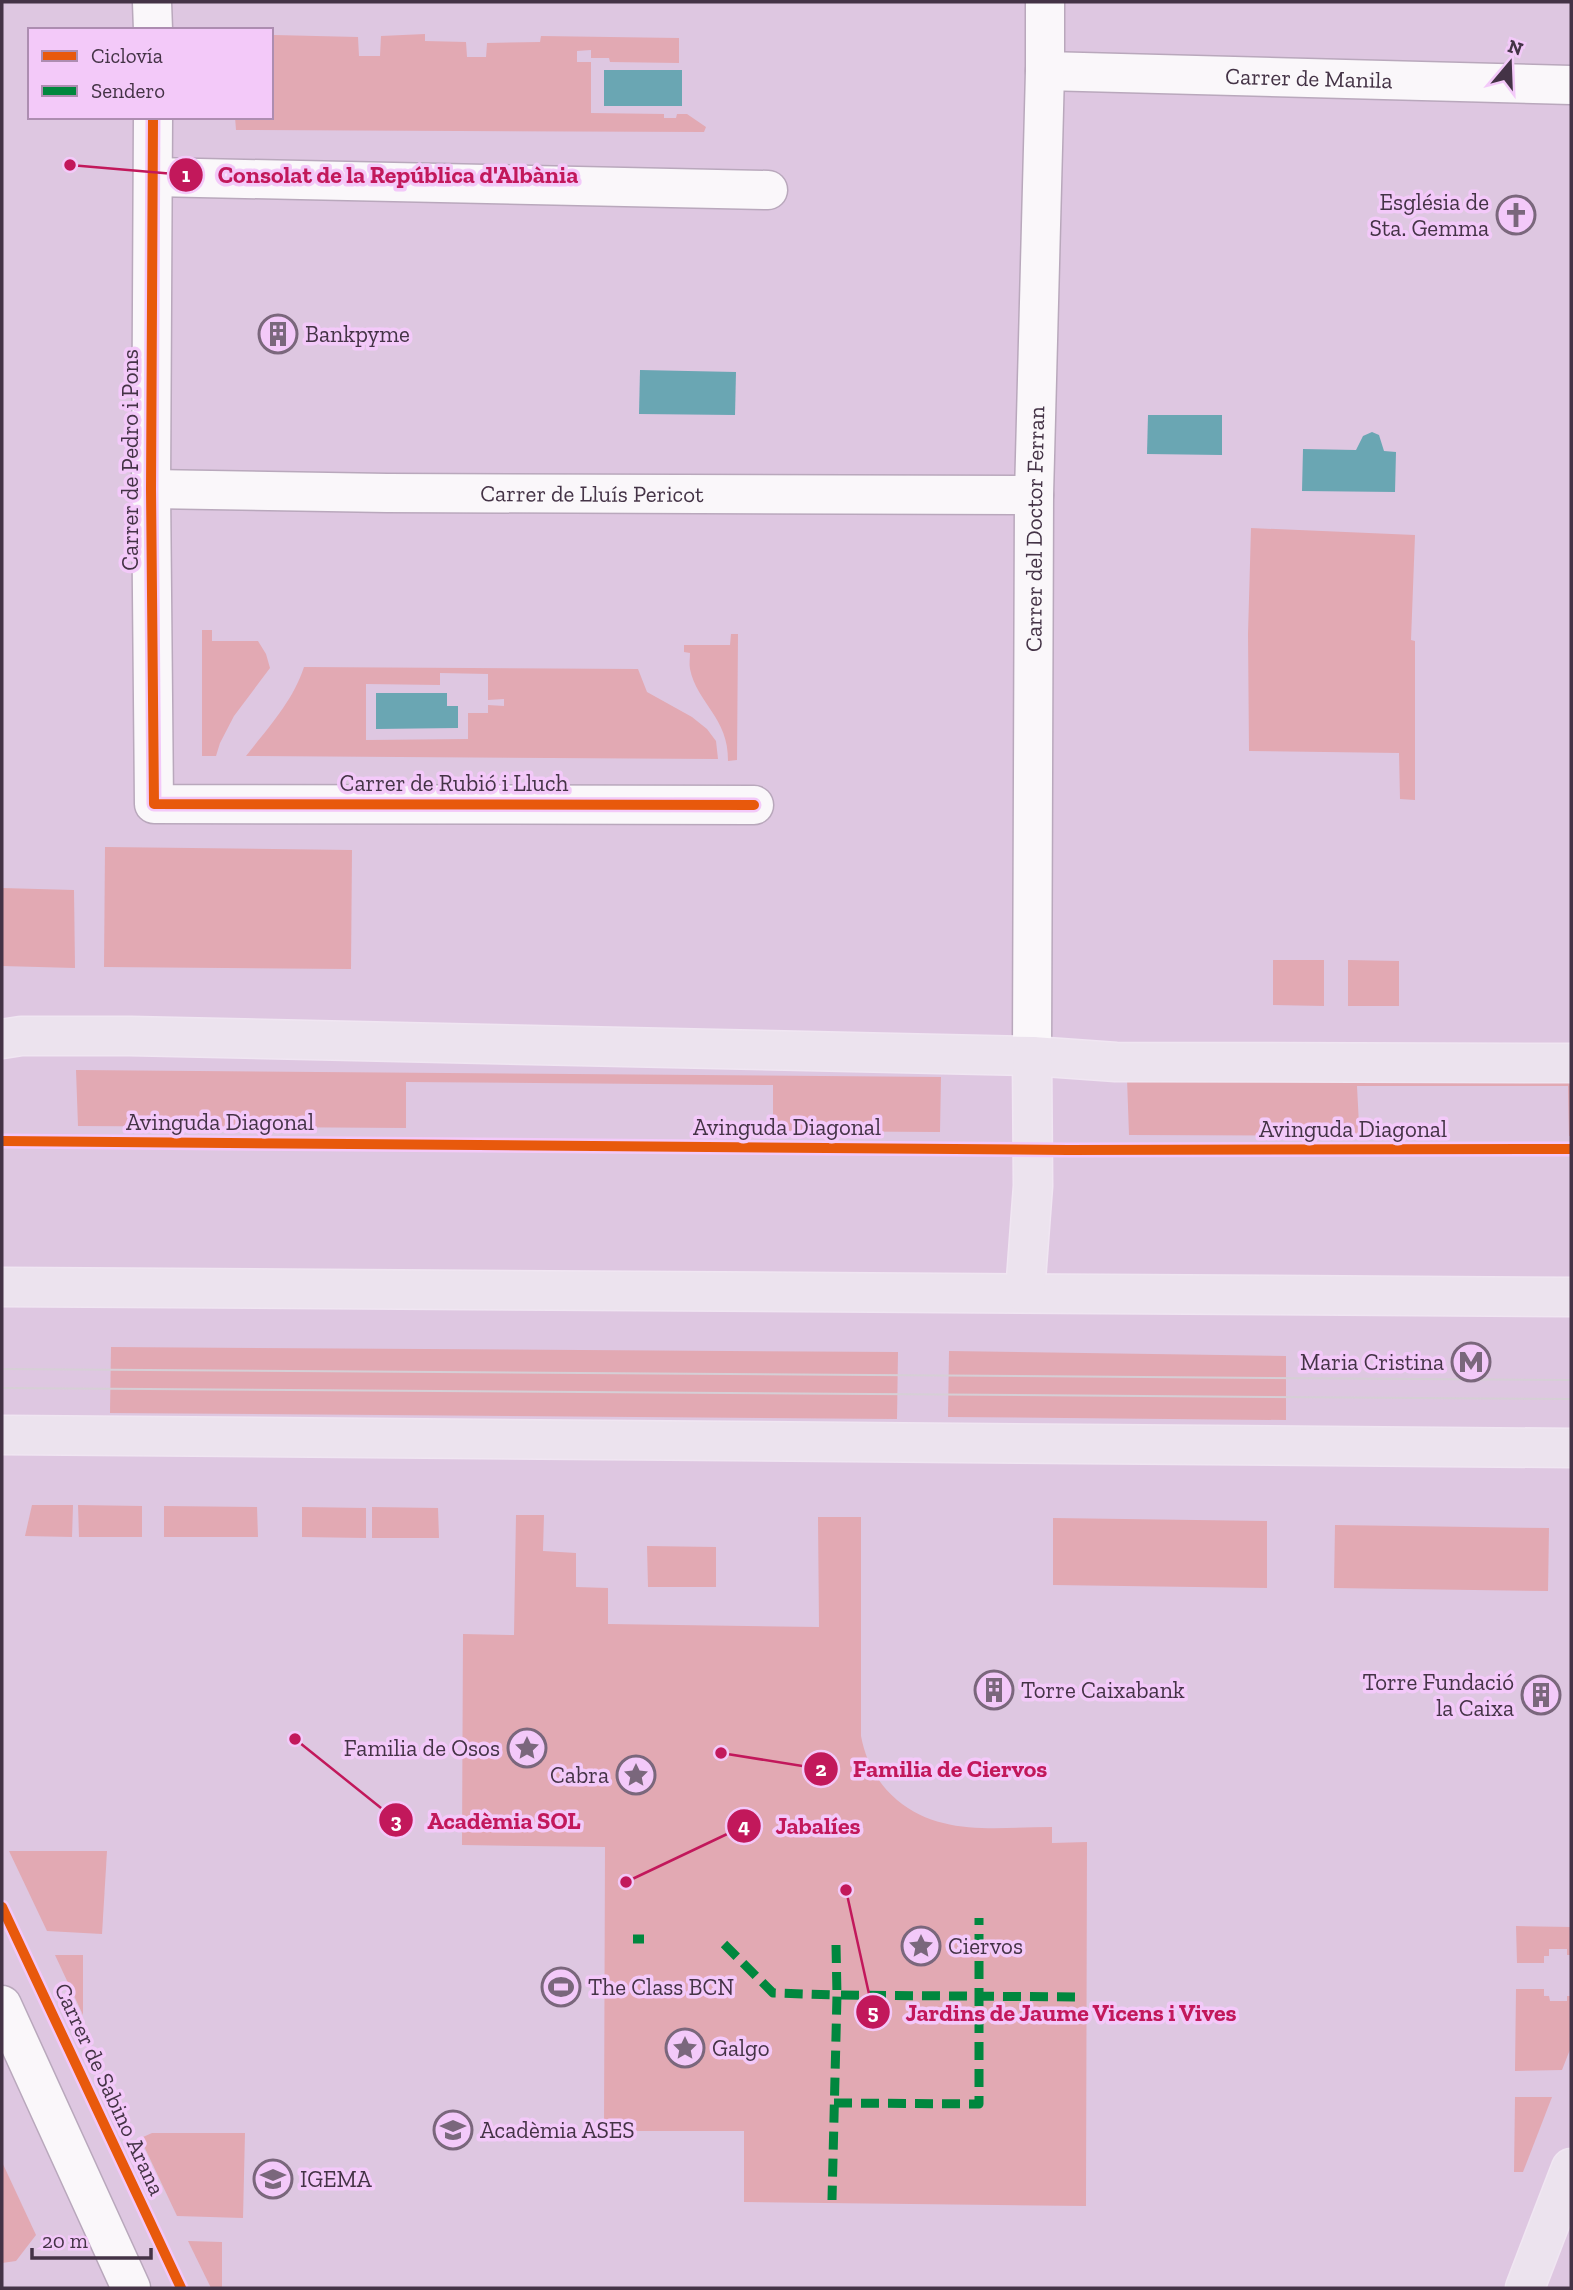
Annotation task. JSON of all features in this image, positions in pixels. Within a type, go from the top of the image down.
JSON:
[{"type":"main road","points":[[2,1039],[21,1036],[130,1036],[1032,1056],[1116,1062],[1571,1063]]},
{"type":"main road","points":[[1025,1293],[1033,1186],[1032,1056]]},
{"type":"main road","points":[[2,1287],[1571,1297]]},
{"type":"main road","points":[[2,1435],[1571,1448]]},
{"type":"main road","points":[[1525,2288],[1571,2168]]},
{"type":"street","points":[[152,2],[153,28]]},
{"type":"street","name":"Carrer del Doctor Ferran","points":[[1032,1056],[1034,495],[1045,2]]},
{"type":"street","name":"Carrer de Manila","points":[[1045,71],[1571,85]]},
{"type":"street","name":"Carrer de Pedro i Pons","points":[[153,119],[151,489],[154,804]]},
{"type":"street","points":[[154,177],[768,190]]},
{"type":"street","name":"Carrer de Lluís Pericot","points":[[151,489],[401,493],[1034,495]]},
{"type":"street","name":"Carrer de Rubió i Lluch","points":[[154,804],[754,805]]},
{"type":"street","points":[[2,2004],[131,2288]]},
{"type":"shaded area","points":[[425,34],[425,41],[466,42],[467,57],[486,57],[487,43],[540,42],[541,36],[679,38],[679,63],[610,62],[609,58],[591,58],[591,50],[577,51],[577,62],[591,62],[591,113],[664,114],[664,118],[687,114],[706,127],[704,132],[236,130],[235,119],[273,119],[274,35],[358,37],[359,56],[380,56],[381,36]]},
{"type":"shaded area","points":[[1251,528],[1415,535],[1411,640],[1415,641],[1415,800],[1400,799],[1399,753],[1249,751]]},
{"type":"shaded area","points":[[202,630],[212,630],[212,641],[258,641],[270,668],[234,716],[216,756],[202,756]]},
{"type":"shaded area","points":[[731,634],[738,634],[737,760],[728,761],[723,733],[694,681],[690,653],[684,652],[684,645],[730,645]]},
{"type":"shaded area","points":[[304,667],[638,669],[647,692],[692,717],[707,729],[716,741],[718,759],[246,756],[279,714]],"holes":[[[440,673],[488,674],[488,700],[504,699],[504,706],[488,705],[488,713],[468,713],[468,739],[366,740],[366,684],[440,685]]]},
{"type":"shaded area","points":[[105,847],[352,850],[351,969],[104,967]]},
{"type":"shaded area","points":[[2,888],[74,890],[75,968],[2,966]]},
{"type":"shaded area","points":[[1273,960],[1324,960],[1324,1006],[1273,1005]]},
{"type":"shaded area","points":[[1348,960],[1399,961],[1399,1006],[1348,1006]]},
{"type":"shaded area","points":[[76,1070],[941,1077],[940,1132],[773,1131],[773,1085],[406,1082],[406,1128],[78,1126]]},
{"type":"shaded area","points":[[1127,1078],[1571,1080],[1571,1136],[1568,1086],[1357,1086],[1359,1125],[1366,1129],[1366,1136],[1129,1135]]},
{"type":"shaded area","points":[[111,1347],[898,1352],[897,1419],[110,1413]]},
{"type":"shaded area","points":[[949,1351],[1286,1356],[1286,1420],[948,1417]]},
{"type":"shaded area","points":[[32,1505],[73,1505],[72,1537],[25,1536]]},
{"type":"shaded area","points":[[78,1505],[142,1506],[142,1537],[79,1537]]},
{"type":"shaded area","points":[[164,1506],[257,1507],[258,1537],[164,1537]]},
{"type":"shaded area","points":[[302,1507],[366,1508],[366,1538],[302,1537]]},
{"type":"shaded area","points":[[372,1507],[438,1508],[439,1538],[372,1538]]},
{"type":"shaded area","points":[[516,1515],[544,1515],[543,1551],[576,1553],[576,1587],[608,1588],[608,1624],[819,1627],[818,1517],[861,1517],[861,1736],[869,1763],[878,1779],[897,1800],[932,1820],[971,1827],[1052,1827],[1052,1843],[1087,1842],[1086,2206],[744,2202],[744,2131],[604,2131],[605,1847],[462,1845],[463,1634],[514,1635]]},
{"type":"shaded area","points":[[1053,1518],[1267,1521],[1267,1588],[1053,1585]]},
{"type":"shaded area","points":[[1335,1525],[1549,1528],[1548,1591],[1334,1588]]},
{"type":"shaded area","points":[[647,1546],[716,1547],[716,1587],[648,1587]]},
{"type":"shaded area","points":[[9,1851],[107,1851],[102,1934],[47,1931]]},
{"type":"shaded area","points":[[1516,1926],[1571,1927],[1571,1955],[1567,1955],[1567,1949],[1549,1949],[1549,1956],[1544,1956],[1544,1963],[1517,1963]]},
{"type":"shaded area","points":[[55,1955],[83,1955],[83,2015]]},
{"type":"shaded area","points":[[1516,1989],[1544,1989],[1544,1996],[1549,1996],[1550,2001],[1567,2001],[1567,1996],[1571,1996],[1571,2047],[1562,2070],[1515,2071]]},
{"type":"shaded area","points":[[1515,2097],[1552,2097],[1523,2172],[1514,2172]]},
{"type":"shaded area","points":[[152,2133],[245,2133],[243,2218],[177,2216],[142,2142],[143,2137]]},
{"type":"shaded area","points":[[2,2162],[36,2235],[16,2261],[2,2263]]},
{"type":"shaded area","points":[[188,2241],[222,2242],[222,2288],[211,2288]]},
{"type":"water","points":[[604,70],[682,70],[682,106],[604,106]]},
{"type":"water","points":[[640,370],[736,372],[735,415],[639,414]]},
{"type":"water","points":[[1148,415],[1222,415],[1222,455],[1147,454]]},
{"type":"water","points":[[1372,432],[1379,435],[1384,451],[1396,452],[1395,492],[1302,491],[1303,449],[1356,450],[1363,436]]},
{"type":"water","points":[[376,693],[447,693],[447,706],[458,706],[458,728],[376,729]]},
{"type":"tram line","points":[[2,1369],[1571,1380]]},
{"type":"tram line","points":[[2,1388],[1571,1399]]},
{"type":"marked path","points":[[834,2103],[979,2104],[979,1918]]},
{"type":"marked path","points":[[633,1939],[644,1939]]},
{"type":"marked path","points":[[724,1944],[773,1993],[837,1995],[832,2200]]},
{"type":"marked path","points":[[836,1945],[837,1995],[1077,1997]]},
{"type":"cycle path","points":[[153,119],[151,489],[154,804],[754,805]]},
{"type":"cycle path","name":"Avinguda Diagonal","points":[[2,1141],[1068,1150],[1571,1149]]},
{"type":"cycle path","name":"Carrer de Sabino Arana","points":[[2,1907],[181,2288]]},
{"type":"place","name":"Consolat de la República d'Albània","points":[[70,165]]},
{"type":"place","name":"Església de Sta. Gemma","points":[[1516,215]]},
{"type":"place","name":"Bankpyme","points":[[278,334]]},
{"type":"place","name":"Maria Cristina","points":[[1471,1362]]},
{"type":"place","name":"Torre Caixabank","points":[[994,1690]]},
{"type":"place","name":"Torre Fundació la Caixa","points":[[1541,1695]]},
{"type":"place","name":"Acadèmia SOL","points":[[295,1739]]},
{"type":"place","name":"Familia de Osos","points":[[527,1748]]},
{"type":"place","name":"Familia de Ciervos","points":[[721,1753]]},
{"type":"place","name":"Cabra","points":[[636,1775]]},
{"type":"place","name":"Jabalíes","points":[[626,1882]]},
{"type":"place","name":"Jardins de Jaume Vicens i Vives","points":[[846,1890]]},
{"type":"place","name":"Ciervos","points":[[921,1946]]},
{"type":"place","name":"The Class BCN","points":[[561,1987]]},
{"type":"place","name":"Galgo","points":[[685,2048]]},
{"type":"place","name":"Acadèmia ASES","points":[[453,2130]]},
{"type":"place","name":"IGEMA","points":[[273,2179]]}]
